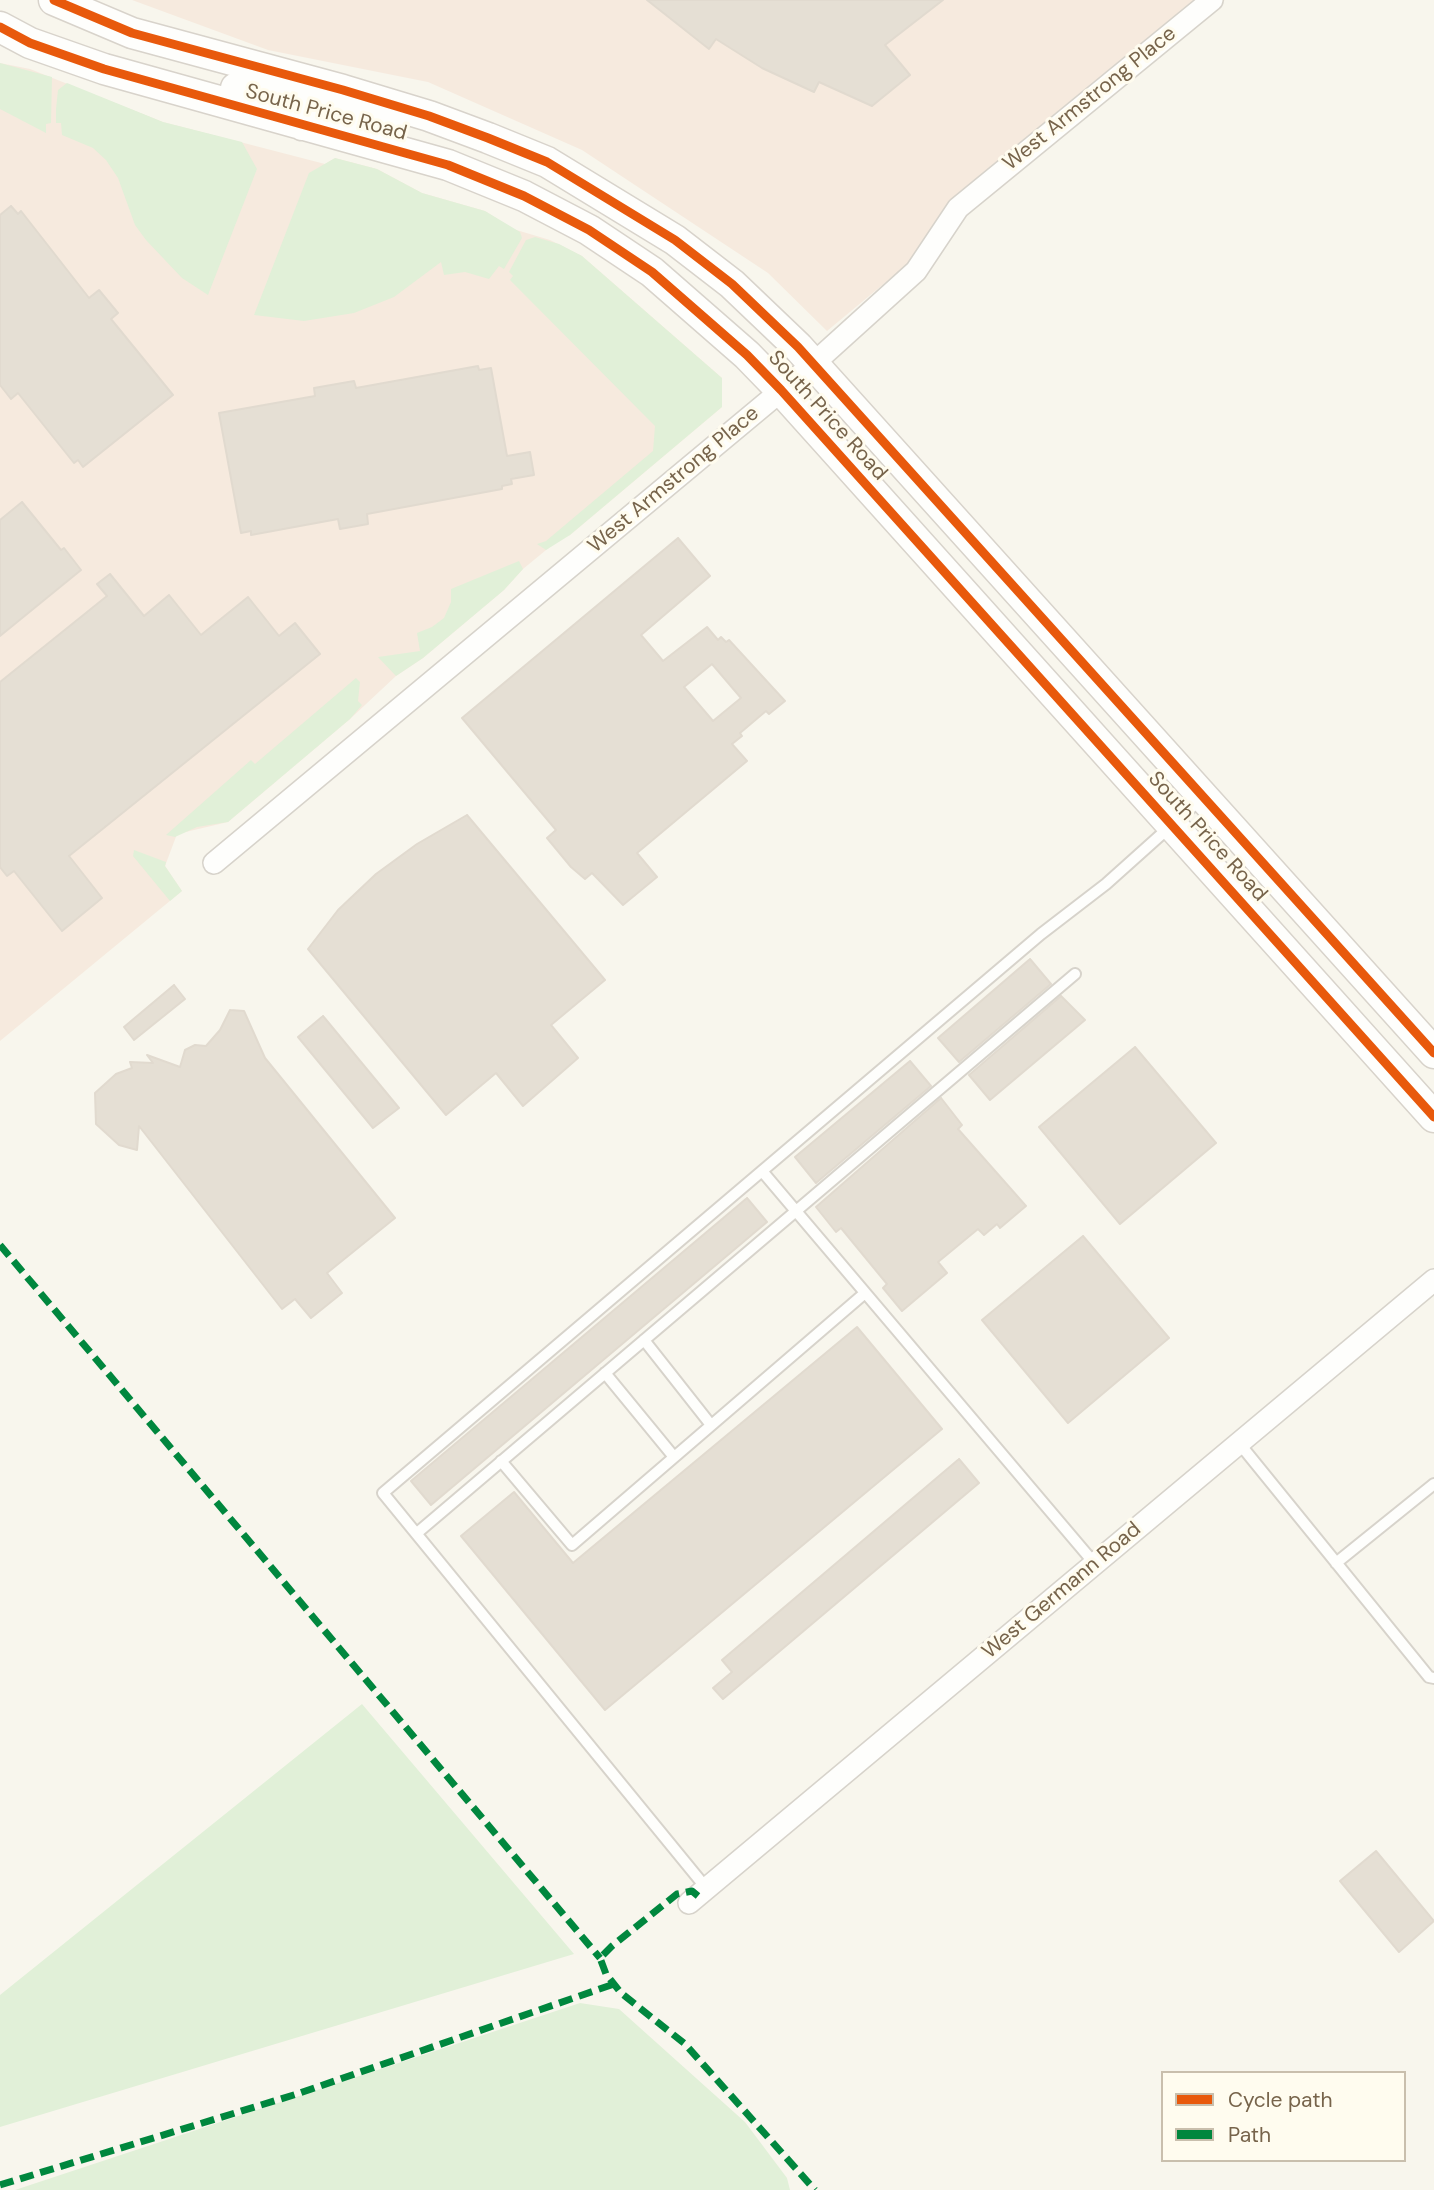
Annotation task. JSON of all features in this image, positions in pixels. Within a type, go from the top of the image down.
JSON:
[{"type":"main road","name":"South Price Road","points":[[54,0],[132,33],[429,116],[488,138],[547,162],[675,240],[751,301],[812,365],[1434,1053]]},
{"type":"main road","name":"South Price Road","points":[[0,27],[30,43],[104,69],[448,165],[524,196],[589,230],[652,272],[702,313],[781,390],[1434,1117]]},
{"type":"main road","points":[[104,69],[160,72],[265,96],[291,96],[301,89],[304,80]]},
{"type":"main road","points":[[302,125],[314,110],[322,109],[420,133],[488,138]]},
{"type":"street","name":"West Armstrong Place","points":[[214,863],[812,365],[916,271],[958,208],[1212,0]]},
{"type":"street","name":"West Germann Road","points":[[690,1903],[1434,1280]]},
{"type":"lane","points":[[707,1889],[383,1493],[1041,934],[1106,884],[1202,798]]},
{"type":"lane","points":[[416,1533],[1075,974]]},
{"type":"lane","points":[[762,1171],[1095,1564]]},
{"type":"lane","points":[[501,1461],[572,1545],[865,1293]]},
{"type":"lane","points":[[643,1340],[711,1425]]},
{"type":"lane","points":[[605,1373],[674,1457]]},
{"type":"lane","points":[[1238,1443],[1429,1677],[1434,1678]]},
{"type":"lane","points":[[1336,1563],[1434,1484]]},
{"type":"shaded area","points":[[132,0],[1225,0],[827,331],[768,273],[582,150],[428,82],[268,50]]},
{"type":"shaded area","points":[[0,63],[30,69],[163,122],[325,164],[335,158],[377,169],[422,193],[485,211],[513,229],[550,240],[582,256],[722,378],[722,407],[570,535],[557,541],[523,569],[504,590],[423,658],[396,676],[350,719],[228,822],[177,834],[165,866],[182,891],[0,1041]]},
{"type":"green space","points":[[0,63],[52,77],[51,123],[46,124],[46,133],[0,109]]},
{"type":"green space","points":[[67,83],[163,122],[242,142],[257,169],[208,295],[182,278],[146,240],[135,225],[118,178],[106,160],[93,148],[62,135],[61,123],[56,123],[56,109],[58,90]]},
{"type":"green space","points":[[335,158],[377,169],[422,193],[485,211],[520,232],[522,238],[504,269],[499,266],[489,279],[465,272],[444,275],[441,262],[394,297],[354,313],[304,321],[254,315],[309,173]]},
{"type":"green space","points":[[535,237],[559,244],[582,256],[722,378],[722,407],[570,535],[546,550],[537,544],[546,541],[653,451],[655,426],[510,280],[513,276],[509,272],[526,240]]},
{"type":"green space","points":[[519,561],[523,569],[504,590],[423,658],[396,676],[378,657],[420,651],[417,633],[444,618],[451,602],[451,589]]},
{"type":"green space","points":[[356,678],[360,682],[358,701],[362,705],[350,719],[228,822],[197,827],[175,837],[166,835],[251,760],[255,764]]},
{"type":"green space","points":[[134,850],[166,862],[165,866],[182,891],[170,901],[133,856]]},
{"type":"green space","points":[[362,1704],[574,1954],[0,2127],[0,1995]]},
{"type":"green space","points":[[580,2003],[619,2009],[745,2122],[787,2178],[790,2190],[15,2190]]},
{"type":"building","points":[[647,0],[943,0],[885,45],[910,75],[872,106],[819,82],[814,92],[762,68],[716,39],[709,49]]},
{"type":"building","points":[[11,206],[18,214],[21,211],[89,298],[99,290],[118,313],[111,319],[173,395],[83,467],[78,460],[74,463],[18,393],[11,399],[0,385],[0,215]]},
{"type":"building","points":[[478,366],[479,370],[491,368],[507,456],[530,452],[534,475],[511,479],[512,484],[502,486],[502,489],[367,514],[368,524],[340,529],[338,519],[251,535],[251,531],[241,533],[219,413],[315,396],[314,388],[354,381],[356,388]]},
{"type":"building","points":[[22,502],[81,570],[0,636],[0,520]]},
{"type":"building","points":[[678,538],[710,576],[641,635],[663,661],[707,627],[718,640],[721,637],[726,642],[729,640],[785,701],[769,714],[766,711],[740,733],[742,736],[732,744],[747,761],[637,853],[657,877],[623,905],[592,873],[585,879],[571,867],[547,838],[556,830],[462,718]],"holes":[[[712,664],[741,698],[713,721],[684,687]]]},
{"type":"building","points":[[110,574],[144,616],[169,595],[201,635],[248,597],[279,636],[295,623],[320,654],[69,856],[102,898],[62,931],[14,871],[7,876],[0,867],[0,682],[107,596],[97,584]]},
{"type":"building","points":[[467,815],[605,980],[551,1025],[578,1058],[523,1106],[496,1073],[446,1115],[308,949],[338,910],[376,874],[417,844]]},
{"type":"building","points":[[1030,959],[1051,984],[959,1062],[938,1038]]},
{"type":"building","points":[[174,985],[185,999],[134,1040],[124,1027]]},
{"type":"building","points":[[1061,996],[1085,1020],[990,1100],[969,1075]]},
{"type":"building","points":[[230,1010],[244,1011],[265,1058],[395,1218],[327,1273],[342,1293],[311,1318],[295,1299],[282,1309],[139,1126],[137,1150],[119,1145],[96,1124],[95,1093],[116,1074],[132,1068],[130,1062],[153,1063],[147,1055],[180,1067],[185,1050],[195,1045],[206,1046],[220,1030]]},
{"type":"building","points":[[323,1016],[399,1108],[373,1128],[298,1037]]},
{"type":"building","points":[[1135,1047],[1216,1143],[1120,1224],[1039,1127]]},
{"type":"building","points":[[910,1061],[931,1086],[816,1183],[795,1157]]},
{"type":"building","points":[[941,1098],[962,1125],[958,1129],[1026,1206],[1000,1228],[997,1224],[984,1235],[978,1229],[938,1262],[947,1273],[902,1311],[883,1288],[887,1284],[841,1228],[836,1232],[816,1207]]},
{"type":"building","points":[[747,1198],[767,1222],[431,1505],[411,1481]]},
{"type":"building","points":[[1083,1236],[1169,1338],[1068,1423],[982,1320]]},
{"type":"building","points":[[857,1327],[942,1429],[605,1710],[461,1536],[514,1492],[573,1563]]},
{"type":"building","points":[[959,1459],[979,1483],[723,1699],[713,1688],[732,1672],[722,1660]]},
{"type":"building","points":[[1376,1851],[1434,1921],[1399,1952],[1340,1881]]},
{"type":"marked path","points":[[0,1245],[600,1958]]},
{"type":"marked path","points":[[698,1896],[692,1891],[677,1894],[612,1946],[600,1958],[606,1974],[621,1993],[685,2044],[815,2190]]},
{"type":"marked path","points":[[0,2185],[297,2094],[614,1984]]},
{"type":"cycle path","points":[[54,0],[132,33],[343,90],[429,116],[488,138],[547,162],[675,240],[732,284],[798,347],[1434,1053]]},
{"type":"cycle path","points":[[0,27],[30,43],[104,69],[448,165],[524,196],[589,230],[652,272],[747,355],[781,390],[1434,1117]]}]
